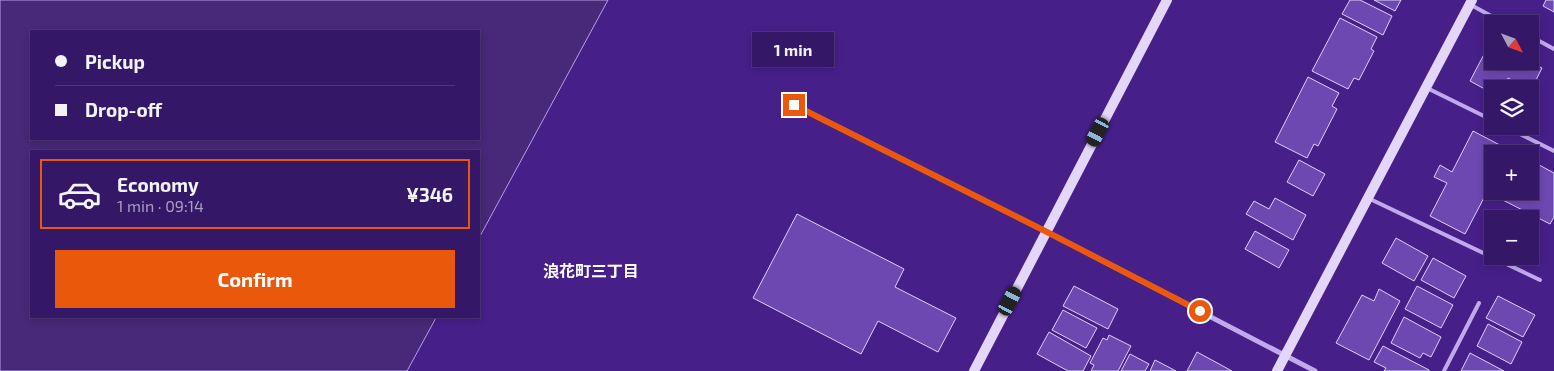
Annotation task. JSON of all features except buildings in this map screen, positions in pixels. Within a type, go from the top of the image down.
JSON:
[{"type":"street","points":[[974,371],[1166,0]]},
{"type":"street","points":[[1277,371],[1471,2]]},
{"type":"street","points":[[794,105],[1047,232],[1315,371]]},
{"type":"lane","points":[[1471,2],[1492,15]]},
{"type":"lane","points":[[1539,41],[1554,49]]},
{"type":"lane","points":[[1426,88],[1484,116]]},
{"type":"lane","points":[[1522,135],[1554,151]]},
{"type":"lane","points":[[1368,198],[1540,280]]},
{"type":"lane","points":[[1444,371],[1479,303]]},
{"type":"shaded area","points":[[0,0],[608,0],[480,236],[480,150],[30,150],[30,318],[436,318],[407,371],[0,371]]},
{"type":"district","name":"浪花町三丁目","points":[[591,270]]},
{"type":"route","points":[[794,105],[1200,311]]}]
